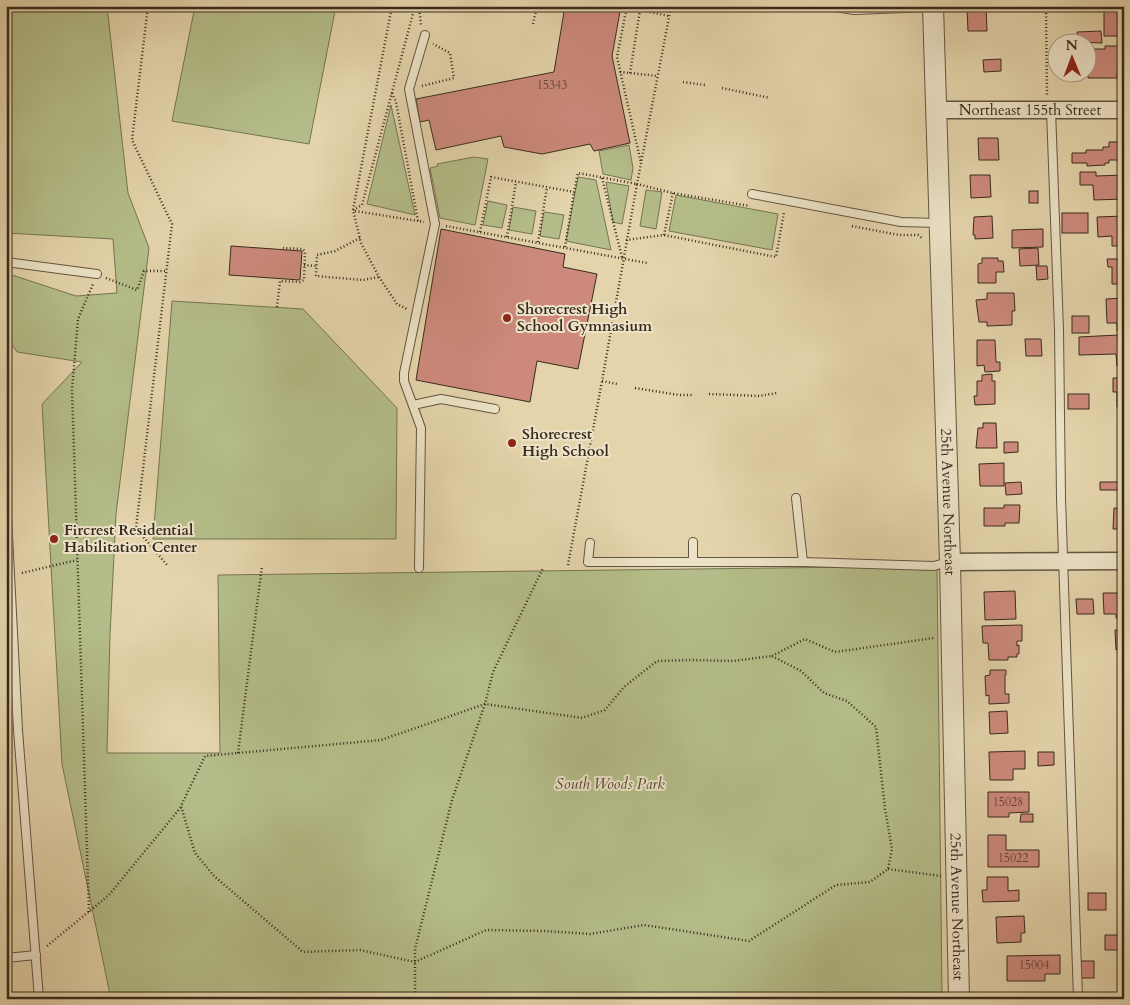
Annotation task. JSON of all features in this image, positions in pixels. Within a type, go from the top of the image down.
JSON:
[{"type":"street","name":"25th Avenue Northeast","points":[[934,6],[950,562],[959,999]]},
{"type":"street","name":"Northeast 155th Street","points":[[936,110],[1124,110]]},
{"type":"street","points":[[950,562],[1124,561]]},
{"type":"lane","points":[[829,6],[854,10],[934,6]]},
{"type":"lane","points":[[419,568],[421,428],[404,381],[404,373],[435,224],[409,89],[425,35]]},
{"type":"lane","points":[[1049,110],[1060,330],[1061,498],[1078,999]]},
{"type":"lane","points":[[752,194],[901,222],[940,223]]},
{"type":"lane","points":[[6,262],[97,274]]},
{"type":"lane","points":[[413,405],[441,398],[494,409]]},
{"type":"lane","points":[[6,496],[18,730],[39,999]]},
{"type":"lane","points":[[796,498],[803,562]]},
{"type":"lane","points":[[693,542],[693,561]]},
{"type":"lane","points":[[590,543],[588,562],[803,562],[934,566],[950,562]]},
{"type":"lane","points":[[6,958],[36,955]]},
{"type":"path","points":[[148,6],[132,140],[172,224],[136,528],[167,565]]},
{"type":"path","points":[[392,6],[353,210],[360,238],[379,277],[397,304],[416,314]]},
{"type":"path","points":[[353,210],[362,205],[415,6]]},
{"type":"path","points":[[419,6],[420,22],[425,35],[436,46],[450,53],[454,78],[422,86]]},
{"type":"path","points":[[534,24],[537,6]]},
{"type":"path","points":[[568,565],[626,240],[669,16],[670,12],[679,6]]},
{"type":"path","points":[[1046,6],[1049,110]]},
{"type":"path","points":[[641,165],[617,57],[626,7],[669,16]]},
{"type":"path","points":[[630,74],[640,10]]},
{"type":"path","points":[[620,72],[658,76]]},
{"type":"path","points":[[683,82],[705,86]]},
{"type":"path","points":[[722,88],[770,98]]},
{"type":"path","points":[[392,93],[396,102],[418,221]]},
{"type":"path","points":[[565,248],[578,174],[756,208]]},
{"type":"path","points":[[480,232],[491,177],[574,192]]},
{"type":"path","points":[[602,178],[623,258]]},
{"type":"path","points":[[507,237],[516,182]]},
{"type":"path","points":[[538,243],[547,187]]},
{"type":"path","points":[[664,235],[673,193]]},
{"type":"path","points":[[353,210],[648,263]]},
{"type":"path","points":[[626,240],[664,235],[776,257],[784,212],[775,211]]},
{"type":"path","points":[[360,238],[336,251],[316,255],[316,276],[363,280],[379,277]]},
{"type":"path","points":[[277,307],[280,281],[300,282],[304,280],[305,252],[303,249],[283,248]]},
{"type":"path","points":[[304,265],[316,266]]},
{"type":"path","points":[[89,912],[72,390],[78,319],[97,274],[137,290],[144,271],[167,271]]},
{"type":"path","points":[[602,381],[617,384]]},
{"type":"path","points":[[635,388],[679,395],[692,395]]},
{"type":"path","points":[[709,394],[760,396],[777,393]]},
{"type":"path","points":[[10,576],[77,560]]},
{"type":"path","points":[[238,754],[262,566]]},
{"type":"path","points":[[416,996],[415,949],[452,800],[486,704],[493,672],[543,568]]},
{"type":"path","points":[[36,955],[109,896],[181,806],[205,756],[380,740],[486,704],[582,718],[604,710],[624,687],[657,661],[733,661],[772,656],[805,639],[835,652],[936,638]]},
{"type":"path","points":[[181,806],[195,853],[214,876],[302,952],[360,950],[415,962],[486,930],[590,934],[644,925],[749,941],[836,885],[870,882],[888,869],[892,849],[885,809],[876,727],[847,701],[824,693],[801,671],[772,656]]},
{"type":"path","points":[[888,869],[942,876]]},
{"type":"green space","name":"South Woods Park","points":[[11,6],[107,6],[128,193],[149,248],[116,514],[107,753],[220,753],[218,575],[934,566],[937,567],[942,993],[428,999],[111,999],[62,764],[42,404],[82,362],[17,352],[6,336],[6,273],[76,296],[117,293],[113,239],[6,233],[6,132]]},
{"type":"green space","points":[[195,6],[336,6],[309,144],[172,121]]},
{"type":"green space","points":[[391,105],[415,215],[367,204]]},
{"type":"green space","points":[[629,145],[633,168],[631,180],[603,174],[599,151]]},
{"type":"green space","points":[[474,157],[488,159],[475,225],[440,218],[430,168],[438,166],[437,164]]},
{"type":"green space","points":[[578,177],[596,180],[611,250],[566,241]]},
{"type":"green space","points":[[606,182],[629,186],[622,224],[613,222]]},
{"type":"green space","points":[[646,190],[662,192],[656,229],[640,226]]},
{"type":"green space","points":[[676,195],[778,214],[772,250],[669,231]]},
{"type":"green space","points":[[488,201],[507,205],[502,228],[483,225]]},
{"type":"green space","points":[[513,207],[536,211],[532,234],[509,230]]},
{"type":"green space","points":[[544,212],[564,215],[559,239],[540,236]]},
{"type":"green space","points":[[172,301],[303,309],[397,408],[396,539],[153,539]]},
{"type":"building","points":[[565,6],[621,6],[612,56],[630,143],[594,151],[590,144],[542,154],[504,147],[501,136],[436,150],[429,120],[420,122],[416,99],[554,72]]},
{"type":"building","points":[[1104,6],[1124,6],[1124,36],[1104,36]]},
{"type":"building","points":[[986,7],[987,31],[968,31],[967,8]]},
{"type":"building","points":[[1101,31],[1102,43],[1098,43],[1098,32],[1077,32]]},
{"type":"building","points":[[1105,46],[1124,46],[1124,74],[1117,74],[1117,78],[1098,78],[1098,49],[1105,49]]},
{"type":"building","points":[[1001,59],[1001,71],[984,72],[983,60]]},
{"type":"building","points":[[978,138],[998,138],[999,160],[979,160]]},
{"type":"building","points":[[1109,142],[1124,142],[1124,160],[1109,160],[1109,163],[1105,163],[1105,165],[1087,166],[1087,163],[1072,163],[1072,153],[1086,153],[1086,150],[1103,150],[1103,147],[1109,147]]},
{"type":"building","points":[[1080,172],[1096,172],[1096,176],[1124,175],[1124,199],[1094,200],[1093,185],[1080,185]]},
{"type":"building","points":[[970,175],[990,175],[991,197],[971,198]]},
{"type":"building","points":[[1029,191],[1038,191],[1038,203],[1029,203]]},
{"type":"building","points":[[1062,213],[1088,213],[1088,233],[1062,233]]},
{"type":"building","points":[[992,216],[993,238],[975,239],[975,235],[973,235],[974,217]]},
{"type":"building","points":[[1124,216],[1124,246],[1112,246],[1112,236],[1098,237],[1097,217]]},
{"type":"building","name":"Shorecrest High School Gymnasium","points":[[441,229],[565,254],[563,267],[597,274],[578,369],[537,361],[530,402],[416,380]]},
{"type":"building","points":[[1043,229],[1043,247],[1012,248],[1012,230]]},
{"type":"building","points":[[231,246],[302,251],[300,280],[229,275]]},
{"type":"building","points":[[1038,248],[1039,265],[1020,266],[1019,249]]},
{"type":"building","points":[[982,258],[998,258],[998,261],[1003,261],[1004,272],[996,272],[996,283],[978,283],[978,264],[982,263]]},
{"type":"building","points":[[1107,259],[1124,259],[1124,284],[1112,284],[1112,267],[1108,267]]},
{"type":"building","points":[[1036,266],[1047,266],[1048,279],[1037,280]]},
{"type":"building","points":[[987,293],[1014,293],[1015,311],[1012,311],[1012,325],[987,326],[987,322],[979,322],[976,300],[987,299]]},
{"type":"building","points":[[1124,298],[1124,331],[1117,331],[1117,323],[1107,323],[1106,299]]},
{"type":"building","points":[[1072,316],[1089,316],[1089,333],[1072,333]]},
{"type":"building","points":[[1118,335],[1118,341],[1124,341],[1124,366],[1117,366],[1116,354],[1079,355],[1079,337]]},
{"type":"building","points":[[1025,339],[1041,339],[1042,356],[1026,356]]},
{"type":"building","points":[[977,340],[995,340],[996,362],[1000,362],[1000,371],[985,372],[984,365],[977,366]]},
{"type":"building","points":[[992,374],[992,381],[995,381],[995,404],[975,405],[974,396],[977,396],[977,381],[982,381],[982,375]]},
{"type":"building","points":[[1113,378],[1124,378],[1124,407],[1117,407],[1117,392],[1113,392]]},
{"type":"building","points":[[1068,394],[1089,394],[1089,409],[1068,409]]},
{"type":"building","points":[[983,423],[996,423],[997,448],[976,448],[978,428],[983,428]]},
{"type":"building","points":[[1120,424],[1124,424],[1124,446],[1121,446]]},
{"type":"building","points":[[1004,442],[1018,442],[1018,452],[1004,453]]},
{"type":"building","points":[[1004,463],[1004,486],[980,486],[979,464]]},
{"type":"building","points":[[1119,465],[1124,465],[1124,490],[1100,490],[1100,482],[1119,482]]},
{"type":"building","points":[[1021,482],[1022,494],[1006,495],[1005,483]]},
{"type":"building","points":[[1004,505],[1020,505],[1019,523],[1005,523],[1005,526],[984,526],[984,508],[1004,508]]},
{"type":"building","points":[[1114,508],[1124,509],[1124,529],[1113,529]]},
{"type":"building","points":[[1015,591],[1016,619],[985,620],[984,592]]},
{"type":"building","points":[[1103,593],[1124,593],[1124,618],[1116,618],[1116,614],[1104,614]]},
{"type":"building","points":[[1076,599],[1093,599],[1094,614],[1077,614]]},
{"type":"building","points":[[1022,625],[1022,641],[1017,641],[1019,654],[1017,654],[1017,657],[1008,657],[1008,660],[989,660],[988,643],[983,643],[982,626]]},
{"type":"building","points":[[1115,630],[1124,630],[1124,649],[1116,650]]},
{"type":"building","points":[[990,670],[1006,670],[1005,694],[1009,694],[1009,703],[989,704],[989,695],[986,696],[985,676],[990,675]]},
{"type":"building","points":[[1007,711],[1008,733],[990,734],[989,712]]},
{"type":"building","points":[[1025,751],[1025,769],[1013,769],[1013,780],[990,780],[989,752]]},
{"type":"building","points":[[1038,752],[1054,752],[1054,765],[1038,766]]},
{"type":"building","points":[[988,792],[1029,792],[1029,812],[1009,813],[1009,817],[988,817]]},
{"type":"building","points":[[1021,814],[1033,814],[1033,822],[1020,822]]},
{"type":"building","points":[[988,835],[1006,835],[1006,850],[1039,850],[1039,867],[988,867]]},
{"type":"building","points":[[987,877],[1008,877],[1008,891],[1019,890],[1019,901],[983,902],[982,890],[987,890]]},
{"type":"building","points":[[1088,893],[1106,893],[1106,910],[1088,910]]},
{"type":"building","points":[[1024,916],[1025,933],[1021,933],[1021,942],[997,943],[996,917]]},
{"type":"building","points":[[1105,935],[1120,935],[1119,950],[1105,950]]},
{"type":"building","points":[[1060,955],[1060,974],[1045,974],[1045,981],[1007,981],[1007,956]]},
{"type":"building","points":[[1080,961],[1094,961],[1094,978],[1080,978]]},
{"type":"place","name":"Shorecrest High School Gymnasium","points":[[507,318]]},
{"type":"place","name":"Shorecrest High School","points":[[512,443]]},
{"type":"place","name":"Fircrest Residential Habilitation Center","points":[[54,539]]}]
